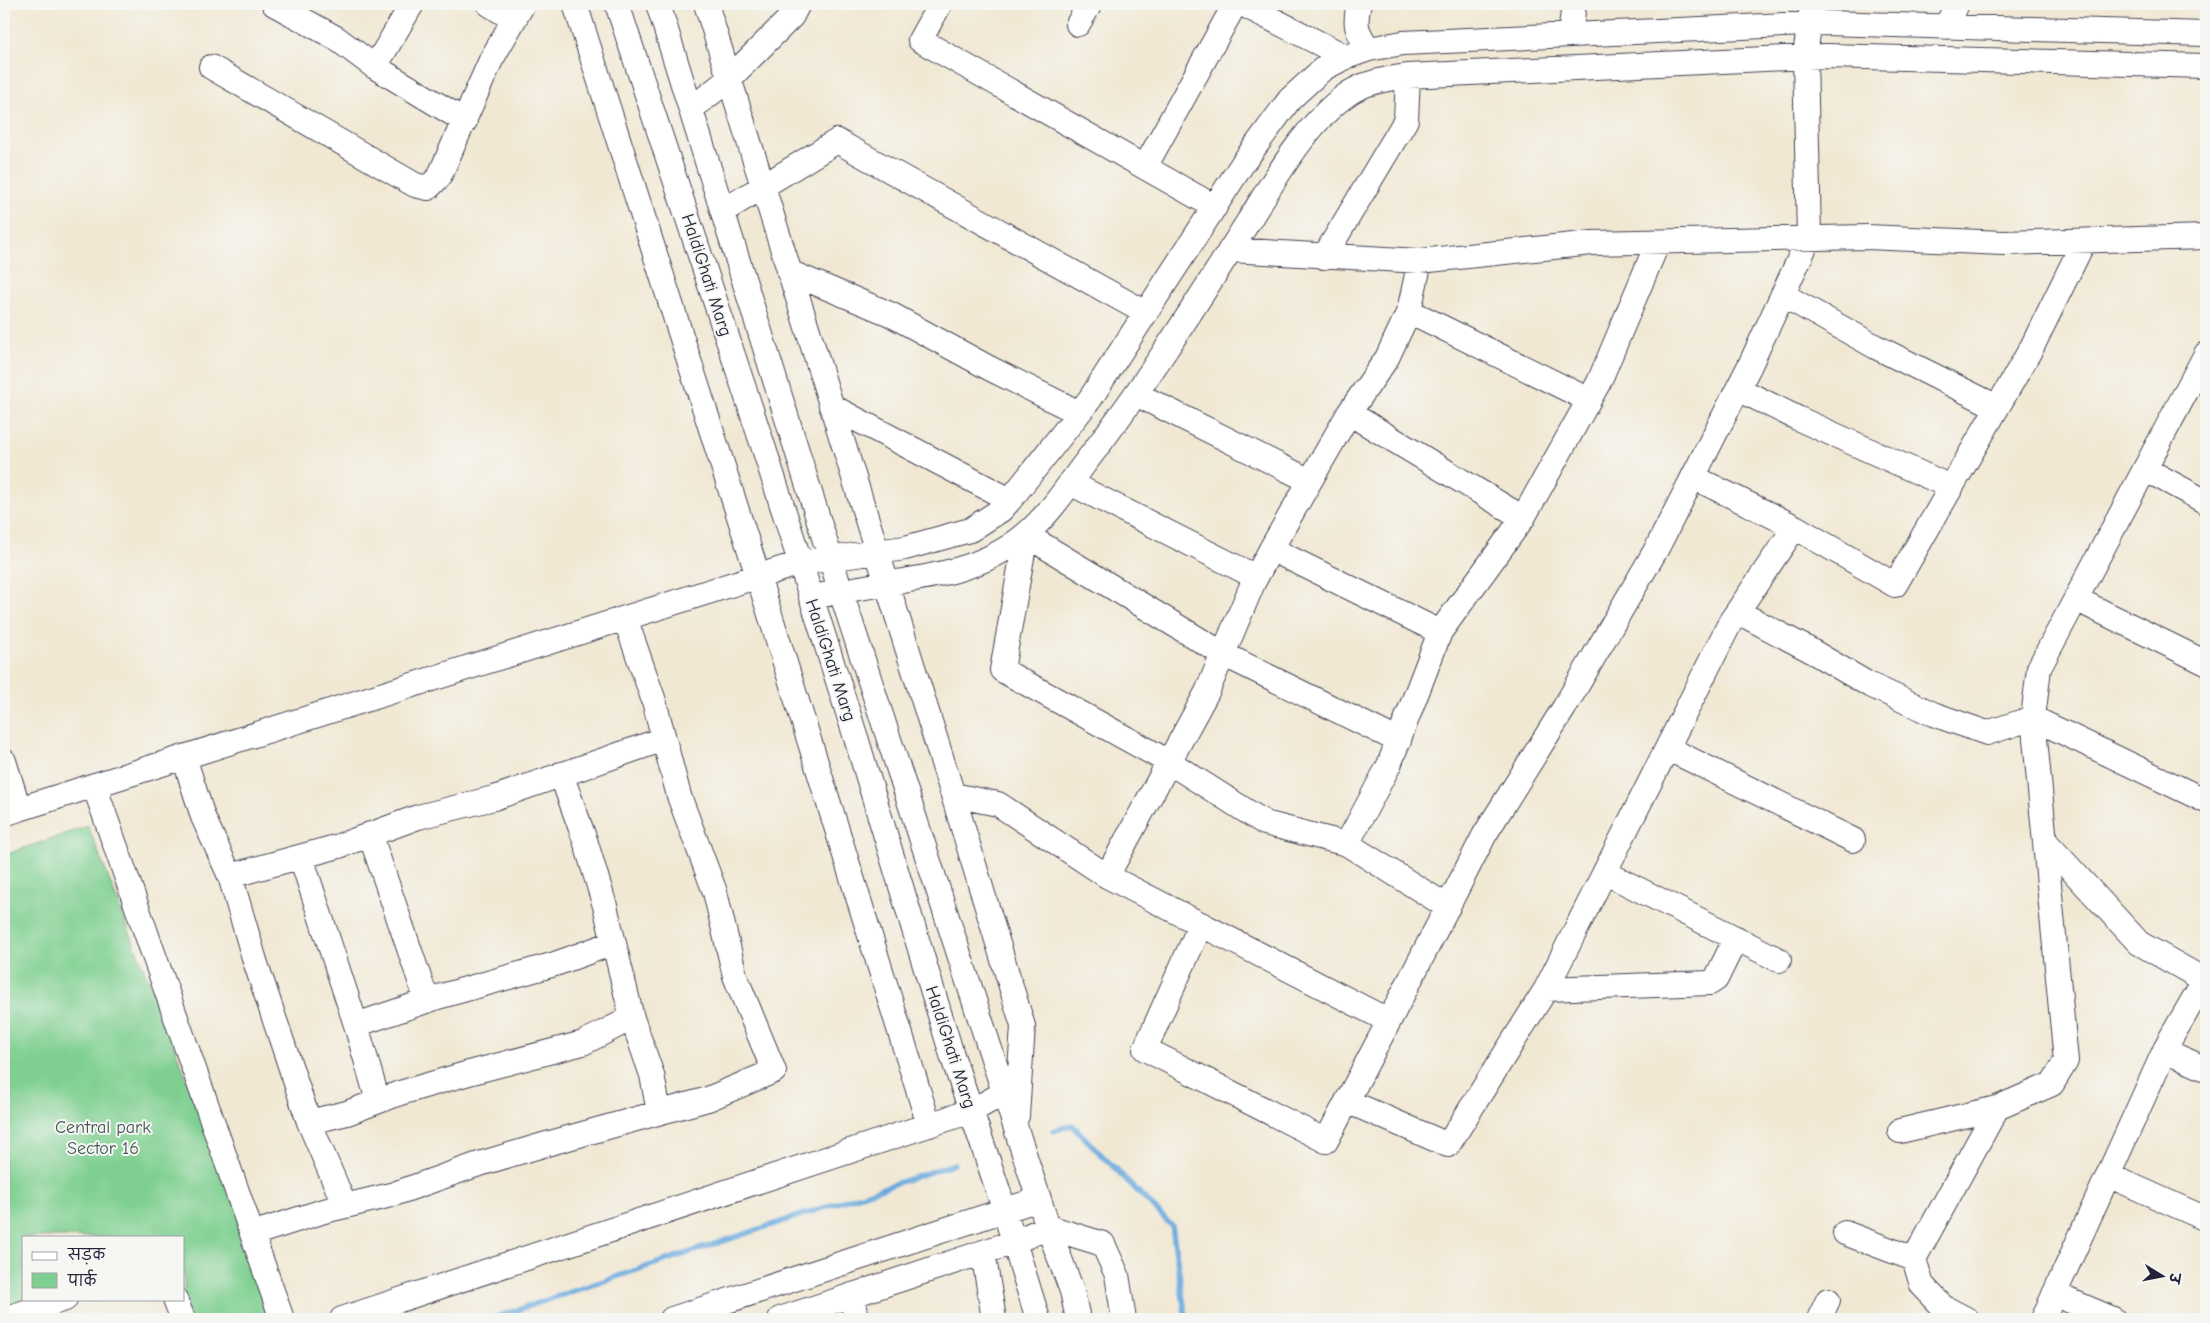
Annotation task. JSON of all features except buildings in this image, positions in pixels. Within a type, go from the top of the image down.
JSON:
[{"type":"street","points":[[274,4],[336,38],[374,67],[465,121]]},
{"type":"street","points":[[374,67],[412,4]]},
{"type":"street","points":[[211,67],[415,186],[428,188],[439,177],[491,60],[518,12],[489,4]]},
{"type":"street","points":[[575,4],[758,576],[929,1125]]},
{"type":"street","name":"HaldiGhati Marg","points":[[617,4],[800,563],[1038,1319]]},
{"type":"street","name":"HaldiGhati Marg","points":[[658,4],[840,590],[1048,1227],[1072,1291],[1078,1319]]},
{"type":"street","points":[[706,4],[887,584],[962,797],[1022,1026],[1016,1128]]},
{"type":"street","points":[[691,109],[729,79],[792,16],[798,4]]},
{"type":"street","points":[[940,4],[920,40],[1215,207]]},
{"type":"street","points":[[1078,24],[1090,4]]},
{"type":"street","points":[[1145,167],[1235,4]]},
{"type":"street","points":[[1242,4],[1346,56]]},
{"type":"street","points":[[1359,4],[1356,26],[1358,33],[1369,49]]},
{"type":"street","points":[[1570,35],[1574,4]]},
{"type":"street","points":[[1946,27],[1957,4]]},
{"type":"street","points":[[1201,924],[1145,1048],[1326,1141],[1485,834],[1564,708],[1657,548],[1738,389],[1809,238],[1805,56],[1810,14]]},
{"type":"street","points":[[4,761],[11,811],[800,563],[905,548],[970,530],[1001,510],[1080,413],[1243,162],[1290,99],[1324,68],[1346,56],[1369,49],[1403,43],[1570,35],[1810,14],[1946,27],[2206,34]]},
{"type":"street","points":[[811,598],[840,590],[914,580],[987,560],[1026,535],[1045,515],[1120,418],[1274,181],[1319,120],[1346,95],[1362,86],[1380,80],[1408,76],[1805,56],[2206,66]]},
{"type":"street","points":[[1324,256],[1406,120],[1408,76]]},
{"type":"street","points":[[722,211],[837,141],[1146,313]]},
{"type":"street","points":[[1230,250],[1420,261],[1592,243],[1867,237],[2003,243],[2206,237]]},
{"type":"street","points":[[1693,477],[1795,527],[1895,585],[2032,347],[2084,241]]},
{"type":"street","points":[[1347,844],[1389,766],[1440,632],[1523,518],[1589,400],[1599,382],[1658,242]]},
{"type":"street","points":[[1107,876],[1207,692],[1256,577],[1271,549],[1349,413],[1387,358],[1409,311],[1420,261]]},
{"type":"street","points":[[789,272],[890,314],[989,368],[1080,413]]},
{"type":"street","points":[[1783,295],[1876,346],[1997,407]]},
{"type":"street","points":[[1409,311],[1589,400]]},
{"type":"street","points":[[1900,1131],[1997,1108],[2052,1084],[2066,1061],[2033,718],[2039,668],[2206,354]]},
{"type":"street","points":[[1738,389],[1797,418],[1951,487]]},
{"type":"street","points":[[1136,394],[1310,480]]},
{"type":"street","points":[[832,406],[1010,500]]},
{"type":"street","points":[[1349,413],[1523,518]]},
{"type":"street","points":[[2145,469],[2206,502]]},
{"type":"street","points":[[1070,483],[1256,577]]},
{"type":"street","points":[[1348,1101],[1448,1145],[1546,989],[1738,612],[1795,527]]},
{"type":"street","points":[[1026,535],[1002,670],[1168,762],[1265,823],[1347,844],[1448,907]]},
{"type":"street","points":[[1026,535],[1223,654],[1399,741]]},
{"type":"street","points":[[1271,549],[1440,632]]},
{"type":"street","points":[[2076,599],[2206,663]]},
{"type":"street","points":[[1738,612],[1808,649],[1868,684],[1933,714],[1987,733],[2033,718],[2206,801]]},
{"type":"street","points":[[252,1234],[345,1206],[391,1195],[476,1165],[708,1099],[774,1071],[735,976],[715,892],[679,796],[654,701],[625,618]]},
{"type":"street","points":[[230,876],[301,857],[418,817],[494,798],[664,739]]},
{"type":"street","points":[[1669,749],[1853,840]]},
{"type":"street","points":[[184,757],[204,816],[230,876],[255,962],[308,1122],[345,1206]]},
{"type":"street","points":[[561,774],[585,840],[632,1018],[652,1075],[658,1112]]},
{"type":"street","points":[[94,785],[282,1319]]},
{"type":"street","points":[[962,797],[998,804],[1107,876],[1389,1021]]},
{"type":"street","points":[[370,834],[427,1001]]},
{"type":"street","points":[[2043,1319],[2165,1050],[2205,981],[2139,943],[2045,840]]},
{"type":"street","points":[[301,857],[356,1026],[378,1101]]},
{"type":"street","points":[[1606,873],[1779,960]]},
{"type":"street","points":[[1546,989],[1710,983],[1716,979],[1736,938]]},
{"type":"street","points":[[356,1026],[427,1001],[555,964],[613,942]]},
{"type":"street","points":[[308,1122],[346,1113],[378,1101],[517,1059],[583,1043],[632,1018]]},
{"type":"street","points":[[2165,1050],[2206,1069]]},
{"type":"street","points":[[342,1319],[971,1111],[1004,1093]]},
{"type":"street","points":[[1966,1319],[1943,1307],[1922,1285],[1914,1259],[1997,1108]]},
{"type":"street","points":[[2108,1175],[2206,1219]]},
{"type":"street","points":[[672,1319],[1039,1199]]},
{"type":"street","points":[[780,1319],[1014,1242],[1048,1227],[1103,1244],[1117,1275],[1124,1319]]},
{"type":"street","points":[[1845,1233],[1914,1259]]},
{"type":"street","points":[[983,1252],[994,1319]]},
{"type":"street","points":[[2054,1294],[2112,1319]]},
{"type":"street","points":[[852,1295],[856,1319]]},
{"type":"street","points":[[4,1319],[62,1300]]},
{"type":"street","points":[[175,1300],[183,1319]]},
{"type":"green space","name":"Central park Sector 16","points":[[88,826],[281,1319],[190,1319],[184,1300],[185,1236],[22,1236],[22,1300],[28,1300],[4,1307],[4,855]]},
{"type":"waterway","points":[[1053,1131],[1072,1125],[1172,1226],[1186,1319]]},
{"type":"waterway","points":[[490,1319],[954,1164]]}]
